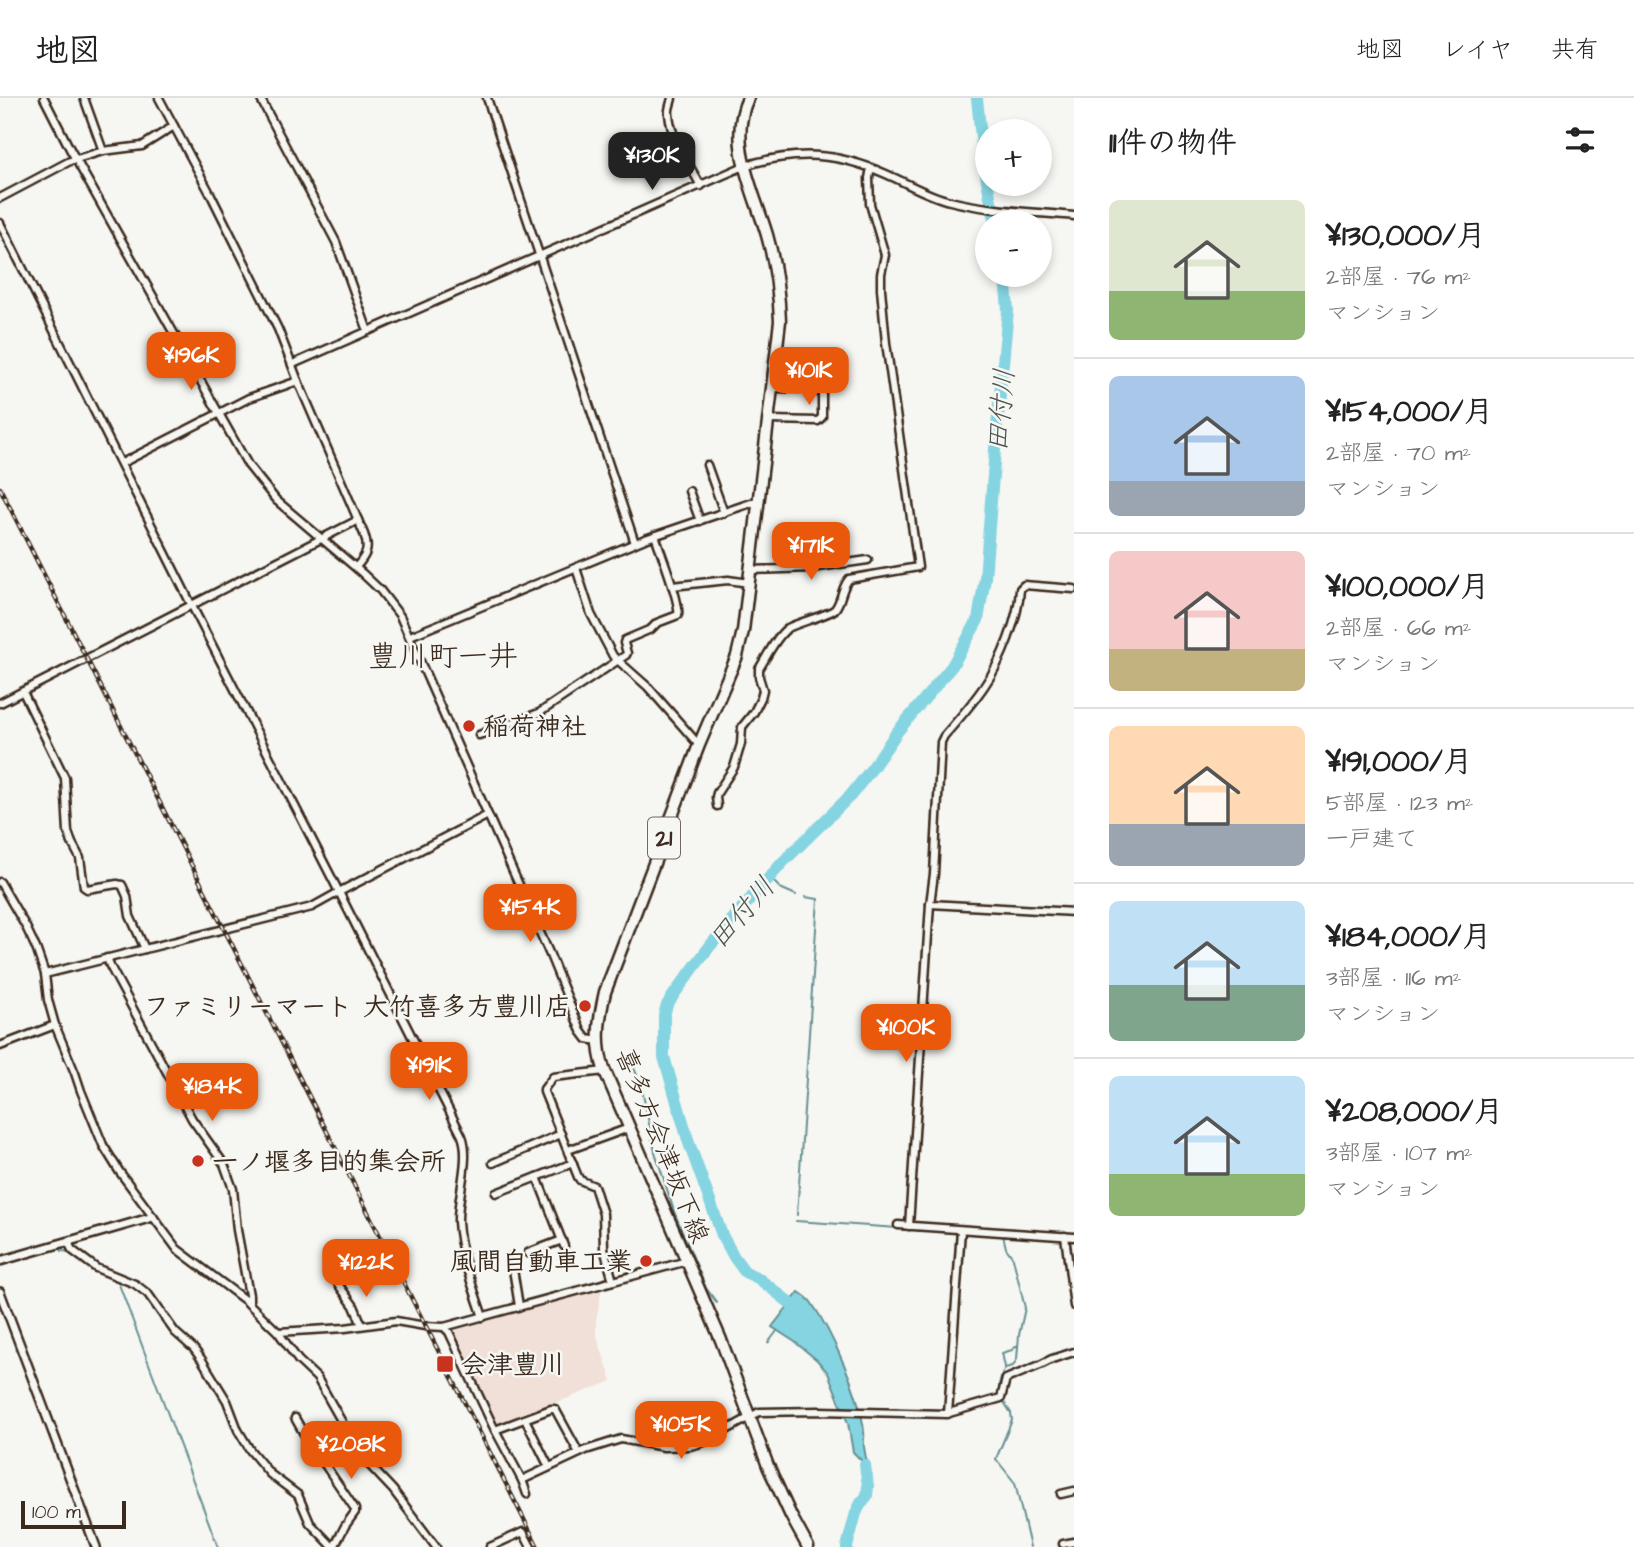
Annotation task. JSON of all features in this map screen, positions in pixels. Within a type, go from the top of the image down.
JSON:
[{"type":"main road","name":"喜多方会津坂下線","points":[[748,98],[741,121],[740,138],[744,166],[767,237],[779,294],[780,321],[774,388],[740,646],[699,745],[605,992],[598,1041],[605,1071],[721,1340],[774,1478],[808,1547]]},
{"type":"street","points":[[44,98],[58,128],[243,457],[264,487],[290,514],[356,567],[380,590],[400,616],[581,1031],[587,1039],[598,1041]]},
{"type":"street","points":[[84,98],[103,151]]},
{"type":"street","points":[[159,98],[278,329],[367,539],[368,549],[356,567]]},
{"type":"street","points":[[260,98],[336,242],[368,331]]},
{"type":"street","points":[[487,98],[635,543]]},
{"type":"street","points":[[672,98],[668,111],[671,125],[701,186]]},
{"type":"street","points":[[0,198],[76,159],[103,151],[142,146],[174,126]]},
{"type":"street","points":[[293,364],[744,166],[769,159],[803,154],[825,155],[871,168],[948,201],[1074,216]]},
{"type":"street","points":[[717,806],[716,797],[735,765],[742,727],[761,698],[763,690],[759,669],[784,631],[832,611],[849,579],[918,567],[886,342],[881,289],[885,255],[870,204],[871,168]]},
{"type":"street","points":[[0,223],[464,1141],[458,1207],[460,1236],[471,1283],[483,1317]]},
{"type":"street","points":[[122,463],[249,398],[298,381]]},
{"type":"street","points":[[769,420],[818,421],[822,416],[822,393],[818,389],[774,388]]},
{"type":"street","points":[[707,465],[724,513]]},
{"type":"street","points":[[689,491],[700,521]]},
{"type":"street","points":[[410,636],[655,535],[758,503]]},
{"type":"street","points":[[0,703],[358,520]]},
{"type":"street","points":[[479,735],[540,713],[627,653],[625,640],[678,615],[680,610],[655,535]]},
{"type":"street","points":[[751,570],[812,568],[868,560]]},
{"type":"street","points":[[576,568],[596,624],[609,650],[617,661],[638,677],[699,745]]},
{"type":"street","points":[[672,586],[728,580],[749,583]]},
{"type":"street","points":[[909,1226],[940,750],[944,736],[986,684],[1006,643],[1021,586],[1074,589]]},
{"type":"street","points":[[23,692],[65,778],[68,832],[80,858],[84,887],[87,889],[122,885],[130,916],[145,949]]},
{"type":"street","points":[[45,974],[312,908],[488,816]]},
{"type":"street","points":[[0,882],[26,927],[45,974],[54,1025],[103,1145],[177,1249],[249,1304],[278,1332],[298,1360],[317,1378],[361,1456],[393,1490],[436,1547]]},
{"type":"street","points":[[930,904],[1074,912]]},
{"type":"street","points":[[107,958],[192,1119],[224,1164],[233,1189],[249,1304]]},
{"type":"street","points":[[0,1046],[54,1025]]},
{"type":"street","points":[[605,1071],[556,1076],[544,1089],[580,1180],[594,1186],[602,1209],[604,1248],[613,1281]]},
{"type":"street","points":[[568,1150],[629,1128]]},
{"type":"street","points":[[493,1163],[561,1134]]},
{"type":"street","points":[[496,1193],[573,1163]]},
{"type":"street","points":[[528,1253],[563,1243],[537,1177]]},
{"type":"street","points":[[0,1261],[153,1217]]},
{"type":"street","points":[[898,1225],[1074,1237]]},
{"type":"street","points":[[949,1413],[961,1230]]},
{"type":"street","points":[[1065,1236],[1074,1306]]},
{"type":"street","points":[[68,1242],[72,1250],[96,1268],[135,1284],[148,1294],[175,1332],[202,1360],[227,1401],[238,1430],[253,1454],[270,1474],[298,1495],[310,1523],[333,1547],[355,1509],[295,1418]]},
{"type":"street","points":[[511,1256],[519,1306]]},
{"type":"street","points":[[278,1332],[345,1328],[396,1321],[444,1327],[687,1261]]},
{"type":"street","points":[[356,1269],[338,1284],[354,1306],[362,1325]]},
{"type":"street","points":[[0,1292],[96,1547]]},
{"type":"street","points":[[444,1327],[449,1332],[527,1494]]},
{"type":"street","points":[[522,1480],[600,1444],[621,1439],[664,1447],[690,1446],[709,1440],[758,1412],[949,1413],[1001,1398],[1006,1380],[1074,1352]]},
{"type":"street","points":[[495,1430],[555,1409],[579,1453]]},
{"type":"street","points":[[525,1419],[549,1467]]},
{"type":"street","points":[[1061,1494],[1074,1491]]},
{"type":"street","points":[[490,1547],[523,1532],[531,1547]]},
{"type":"street","points":[[1063,1544],[1074,1542]]},
{"type":"shaded area","points":[[600,1289],[596,1334],[612,1381],[502,1424],[493,1421],[456,1338],[455,1330]]},
{"type":"water","points":[[799,1292],[810,1301],[819,1315],[851,1382],[864,1431],[868,1471],[866,1485],[862,1461],[853,1452],[848,1423],[828,1373],[817,1360],[772,1327]]},
{"type":"waterway","name":"田付川","points":[[977,98],[993,210]]},
{"type":"waterway","name":"田付川","points":[[803,1313],[758,1278],[745,1272],[722,1235],[689,1143],[664,1057],[664,1015],[675,993],[738,913],[783,862],[851,795],[897,732],[952,666],[978,620],[985,578],[1008,310],[1006,287]]},
{"type":"waterway","points":[[769,877],[780,888],[796,895]]},
{"type":"waterway","points":[[797,1215],[818,899],[805,897]]},
{"type":"waterway","points":[[634,1068],[641,1085],[655,1152],[675,1214],[706,1288],[717,1303]]},
{"type":"waterway","points":[[796,1221],[898,1228]]},
{"type":"waterway","points":[[1000,1393],[999,1384],[1003,1372],[1005,1368],[1013,1366],[1017,1359],[1025,1308],[1013,1258],[1006,1248],[1003,1235]]},
{"type":"waterway","points":[[59,1246],[62,1251],[71,1252]]},
{"type":"waterway","points":[[117,1279],[218,1547]]},
{"type":"waterway","points":[[768,1343],[777,1331]]},
{"type":"waterway","points":[[1005,1367],[1002,1353],[1018,1345]]},
{"type":"waterway","points":[[1002,1399],[1011,1413],[1012,1420],[996,1459],[1015,1483],[1030,1547]]},
{"type":"waterway","name":"田付川","points":[[847,1547],[856,1513],[867,1496],[865,1465]]},
{"type":"railway","points":[[0,488],[538,1547]]},
{"type":"place","name":"稲荷神社","points":[[469,726]]},
{"type":"place","name":"ファミリーマート 大竹喜多方豊川店","points":[[585,1006]]},
{"type":"place","name":"一ノ堰多目的集会所","points":[[198,1161]]},
{"type":"place","name":"風間自動車工業","points":[[646,1261]]},
{"type":"place","name":"会津豊川","points":[[445,1364]]},
{"type":"district","name":"豊川町一井","points":[[443,656]]}]
